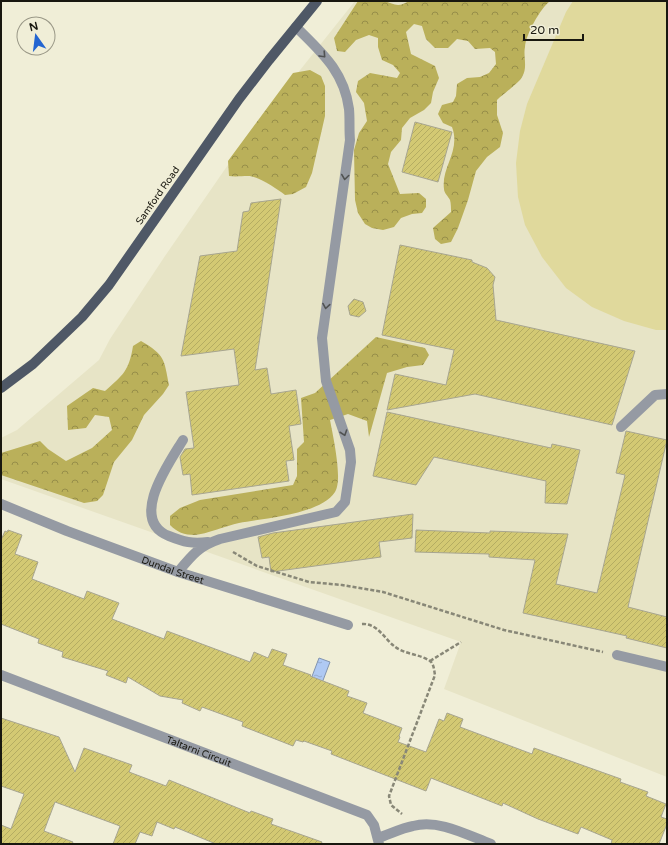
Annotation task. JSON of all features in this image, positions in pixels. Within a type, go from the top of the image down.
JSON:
[{"type":"main road","name":"Samford Road","points":[[1,388],[33,364],[58,341],[82,317],[109,285],[239,99],[317,1]]},
{"type":"street","points":[[178,572],[197,550],[210,542],[220,538],[336,512],[345,502],[351,462],[350,450],[326,381],[322,338],[350,140],[349,109],[342,85],[332,65],[296,27]]},
{"type":"street","points":[[621,427],[655,395],[667,394]]},
{"type":"street","points":[[183,440],[163,474],[153,497],[151,508],[152,518],[156,527],[163,534],[185,543],[210,542]]},
{"type":"street","name":"Dundal Street","points":[[1,504],[73,533],[178,572],[348,625]]},
{"type":"street","points":[[617,655],[667,667]]},
{"type":"street","name":"Taltarni Circuit","points":[[1,675],[367,815],[374,825],[379,841]]},
{"type":"street","points":[[379,841],[406,828],[427,824],[448,827],[491,844]]},
{"type":"path","points":[[220,538],[234,552],[257,566],[309,582],[342,585],[383,592],[504,630],[617,655]]},
{"type":"path","points":[[348,625],[368,624],[376,628],[395,647],[430,661],[434,667],[435,675],[389,796],[391,804],[402,813],[406,828]]},
{"type":"path","points":[[430,661],[461,642]]},
{"type":"shaded area","points":[[355,1],[667,1],[667,777],[444,689],[461,642],[1,479],[1,438],[17,430],[99,360],[110,339],[165,256],[250,133]]},
{"type":"shaded area","points":[[573,1],[667,1],[667,330],[656,330],[624,321],[592,307],[566,288],[542,257],[525,225],[518,197],[516,163],[520,131],[527,104],[566,12]]},
{"type":"green space","points":[[358,1],[384,1],[399,5],[409,1],[550,1],[538,16],[528,35],[525,51],[525,70],[521,79],[497,100],[497,115],[503,133],[500,147],[487,157],[476,171],[468,200],[458,228],[451,242],[441,244],[435,239],[433,228],[451,212],[450,200],[444,190],[444,181],[454,144],[452,127],[443,123],[438,114],[442,105],[453,102],[456,96],[457,84],[467,78],[480,77],[489,73],[496,64],[495,52],[490,48],[475,49],[468,41],[457,39],[448,48],[435,48],[426,39],[422,26],[414,24],[406,32],[411,54],[435,66],[439,78],[433,92],[431,103],[424,110],[410,118],[402,128],[401,140],[391,152],[388,164],[400,194],[419,193],[426,199],[426,207],[422,213],[412,214],[401,218],[394,227],[383,230],[372,228],[365,224],[358,213],[355,200],[354,150],[359,133],[367,121],[364,103],[356,92],[358,81],[370,73],[397,78],[400,73],[393,65],[382,60],[378,47],[378,38],[369,35],[356,40],[345,52],[337,51],[334,38]]},
{"type":"green space","points":[[310,70],[321,76],[325,86],[325,116],[312,173],[306,187],[293,194],[285,195],[257,178],[248,176],[229,176],[228,161],[293,73]]},
{"type":"green space","points":[[376,337],[425,348],[429,355],[423,365],[407,367],[387,373],[369,437],[367,421],[348,414],[330,420],[337,458],[338,478],[335,492],[328,500],[304,511],[239,523],[195,535],[184,534],[175,530],[170,525],[170,516],[180,508],[200,500],[293,485],[297,476],[297,449],[304,442],[301,398],[315,393]]},
{"type":"green space","points":[[141,341],[155,350],[162,358],[169,385],[144,415],[132,440],[114,462],[103,495],[97,501],[84,503],[1,475],[1,453],[40,441],[48,449],[66,461],[92,448],[112,430],[109,417],[95,415],[86,428],[68,430],[67,406],[93,388],[105,391],[124,372],[133,346]]},
{"type":"water","points":[[319,658],[330,662],[322,683],[311,679]]},
{"type":"building","points":[[415,122],[452,132],[438,182],[402,172]]},
{"type":"building","points":[[281,199],[255,370],[267,368],[271,394],[296,390],[301,424],[289,426],[294,460],[286,461],[289,481],[192,495],[190,474],[183,475],[180,457],[185,449],[194,448],[186,392],[239,385],[234,349],[181,356],[200,256],[237,251],[243,212],[249,211],[251,203]]},
{"type":"building","points":[[400,245],[472,260],[472,262],[487,268],[495,277],[493,285],[496,320],[635,351],[612,425],[475,394],[387,410],[395,374],[446,385],[454,350],[382,335]]},
{"type":"building","points":[[354,299],[363,302],[366,311],[359,317],[350,315],[348,306]]},
{"type":"building","points":[[387,412],[551,448],[552,444],[580,450],[567,504],[545,503],[546,481],[434,457],[416,485],[373,476]]},
{"type":"building","points":[[626,431],[667,440],[628,607],[667,617],[667,648],[626,638],[627,636],[523,613],[535,560],[489,557],[489,554],[415,552],[416,530],[568,534],[556,584],[597,593],[625,475],[616,473]]},
{"type":"building","points":[[413,514],[412,538],[379,542],[381,557],[271,572],[269,557],[262,558],[258,537],[273,533]]},
{"type":"building","points":[[8,530],[22,535],[15,554],[38,562],[32,579],[84,599],[87,591],[119,603],[112,619],[164,639],[167,631],[250,662],[254,652],[268,658],[272,649],[287,654],[283,665],[349,691],[347,696],[367,703],[363,713],[402,728],[398,742],[426,752],[439,719],[444,721],[447,713],[463,719],[460,727],[532,754],[534,748],[621,779],[620,782],[648,792],[646,796],[666,804],[661,817],[667,819],[667,824],[659,844],[611,844],[612,840],[581,827],[578,834],[538,819],[503,803],[502,806],[431,778],[426,791],[331,754],[332,751],[304,741],[296,740],[293,746],[242,726],[243,722],[202,707],[200,711],[182,703],[183,700],[160,696],[128,677],[126,683],[106,675],[108,671],[62,657],[63,652],[38,643],[39,639],[1,624],[1,540],[5,531],[7,532]]},
{"type":"building","points":[[1,718],[59,737],[75,772],[84,748],[132,765],[129,772],[166,786],[169,780],[250,813],[251,811],[273,819],[271,824],[322,842],[321,844],[216,844],[175,827],[174,829],[157,822],[152,836],[140,832],[135,844],[113,844],[120,826],[55,802],[44,831],[73,842],[72,844],[1,844],[1,825],[11,829],[24,794],[1,786]]}]
